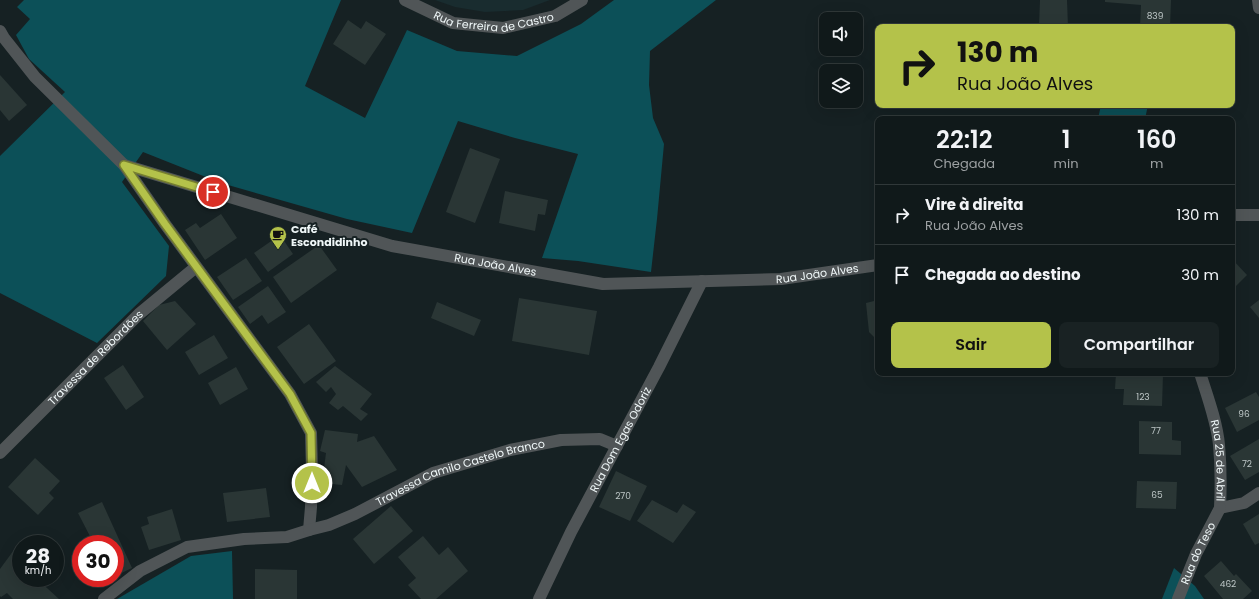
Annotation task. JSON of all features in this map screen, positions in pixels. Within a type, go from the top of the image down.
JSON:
[{"type":"street","name":"Rua Ferreira de Castro","points":[[405,0],[453,23],[503,28],[555,16],[582,0]]},
{"type":"street","points":[[1258,0],[1259,8]]},
{"type":"street","points":[[0,31],[35,77],[124,165],[196,267],[290,394],[311,433],[312,478],[309,530]]},
{"type":"street","name":"Rua João Alves","points":[[124,165],[392,246],[603,284],[781,279],[875,265]]},
{"type":"street","points":[[1235,215],[1259,215]]},
{"type":"street","name":"Travessa de Rebordões","points":[[0,453],[139,314],[196,267]]},
{"type":"street","name":"Rua Dom Egas Odoriz","points":[[539,599],[571,532],[659,367],[702,281]]},
{"type":"street","name":"Rua 25 de Abril","points":[[1201,376],[1210,403],[1219,444],[1221,485],[1220,508],[1244,503],[1259,493]]},
{"type":"street","name":"Travessa Camilo Castelo Branco","points":[[104,599],[140,571],[187,547],[244,539],[287,537],[329,525],[355,514],[433,473],[510,450],[561,440],[600,439],[617,446]]},
{"type":"street","name":"Rua do Teso","points":[[1178,599],[1196,554],[1220,508]]},
{"type":"shaded area","points":[[24,0],[341,0],[305,86],[365,118],[407,30],[457,51],[517,56],[581,24],[614,0],[716,0],[650,51],[649,85],[653,118],[664,144],[651,272],[578,261],[542,258],[578,154],[515,138],[458,121],[412,233],[347,219],[221,183],[143,152],[122,182],[169,246],[166,276],[97,343],[0,293],[0,156],[65,92],[29,59],[16,35],[30,19],[17,7]]},
{"type":"shaded area","points":[[435,0],[550,0],[523,10],[485,12],[455,7]]},
{"type":"shaded area","points":[[1100,108],[1147,108],[1146,116],[1099,116]]},
{"type":"shaded area","points":[[232,551],[233,599],[117,599],[191,556]]},
{"type":"shaded area","points":[[1174,568],[1195,586],[1204,599],[1162,599]]},
{"type":"building","points":[[1040,0],[1067,0],[1068,24],[1039,24]]},
{"type":"building","points":[[1105,0],[1171,0],[1170,24],[1140,24],[1141,5],[1105,2]]},
{"type":"building","points":[[348,20],[361,29],[366,21],[386,34],[365,65],[333,44]]},
{"type":"building","points":[[0,75],[27,105],[9,121],[0,110]]},
{"type":"building","points":[[470,148],[500,159],[475,223],[446,212]]},
{"type":"building","points":[[505,191],[548,200],[545,215],[538,214],[535,231],[499,223]]},
{"type":"building","points":[[221,214],[237,238],[205,260],[185,230],[196,223],[200,228]]},
{"type":"building","points":[[280,235],[293,254],[268,272],[254,253]]},
{"type":"building","points":[[319,245],[337,270],[291,303],[273,277]]},
{"type":"building","points":[[246,258],[262,281],[233,300],[217,277]]},
{"type":"building","points":[[1235,262],[1247,275],[1235,287]]},
{"type":"building","points":[[268,286],[286,312],[268,324],[262,315],[250,324],[238,307]]},
{"type":"building","points":[[519,298],[597,311],[589,355],[512,341]]},
{"type":"building","points":[[1259,300],[1259,318],[1250,307]]},
{"type":"building","points":[[175,301],[196,324],[167,350],[143,321],[159,305]]},
{"type":"building","points":[[875,301],[875,338],[869,332],[866,303]]},
{"type":"building","points":[[437,302],[481,320],[474,336],[431,318]]},
{"type":"building","points":[[309,324],[336,361],[304,384],[277,347]]},
{"type":"building","points":[[214,335],[228,358],[199,375],[185,352]]},
{"type":"building","points":[[123,365],[144,397],[126,410],[104,378]]},
{"type":"building","points":[[335,366],[372,394],[360,409],[368,414],[361,421],[343,406],[338,410],[329,403],[336,394],[331,387],[326,392],[316,382]]},
{"type":"building","points":[[236,367],[248,389],[220,405],[208,383]]},
{"type":"building","points":[[1116,376],[1163,376],[1162,406],[1123,405],[1124,389],[1115,389]]},
{"type":"building","points":[[1256,392],[1259,397],[1259,420],[1237,432],[1225,408]]},
{"type":"building","points":[[1139,421],[1172,422],[1172,440],[1181,441],[1181,455],[1139,454]]},
{"type":"building","points":[[325,430],[358,434],[357,442],[374,436],[397,470],[362,487],[346,465],[342,485],[322,483],[326,453],[320,451]]},
{"type":"building","points":[[1259,439],[1259,472],[1245,480],[1230,456]]},
{"type":"building","points":[[35,458],[60,481],[49,493],[54,498],[38,515],[8,487]]},
{"type":"building","points":[[616,471],[647,486],[630,521],[599,507]]},
{"type":"building","points":[[1137,481],[1177,482],[1176,509],[1136,508]]},
{"type":"building","points":[[266,488],[270,517],[227,522],[223,493]]},
{"type":"building","points":[[652,500],[677,513],[683,504],[696,512],[673,543],[637,521]]},
{"type":"building","points":[[102,502],[117,535],[89,535],[78,513]]},
{"type":"building","points":[[391,506],[413,531],[374,564],[353,539]]},
{"type":"building","points":[[172,509],[181,540],[149,550],[141,527],[149,524],[147,517]]},
{"type":"building","points":[[1259,514],[1259,543],[1255,545],[1243,524]]},
{"type":"building","points":[[423,536],[439,555],[448,547],[468,571],[436,599],[421,599],[408,585],[416,578],[398,557]]},
{"type":"building","points":[[124,550],[132,568],[124,572]]},
{"type":"building","points":[[12,553],[12,587],[46,587],[59,599],[13,599],[7,593],[1,597],[0,569]]},
{"type":"building","points":[[1221,561],[1234,576],[1236,574],[1252,591],[1243,599],[1223,599],[1204,576]]},
{"type":"building","points":[[255,569],[297,570],[297,599],[255,599]]},
{"type":"place","name":"Café Escondidinho","points":[[278,250]]},
{"type":"route","points":[[213,192],[124,165],[165,224],[290,394],[311,433],[312,483]]}]
